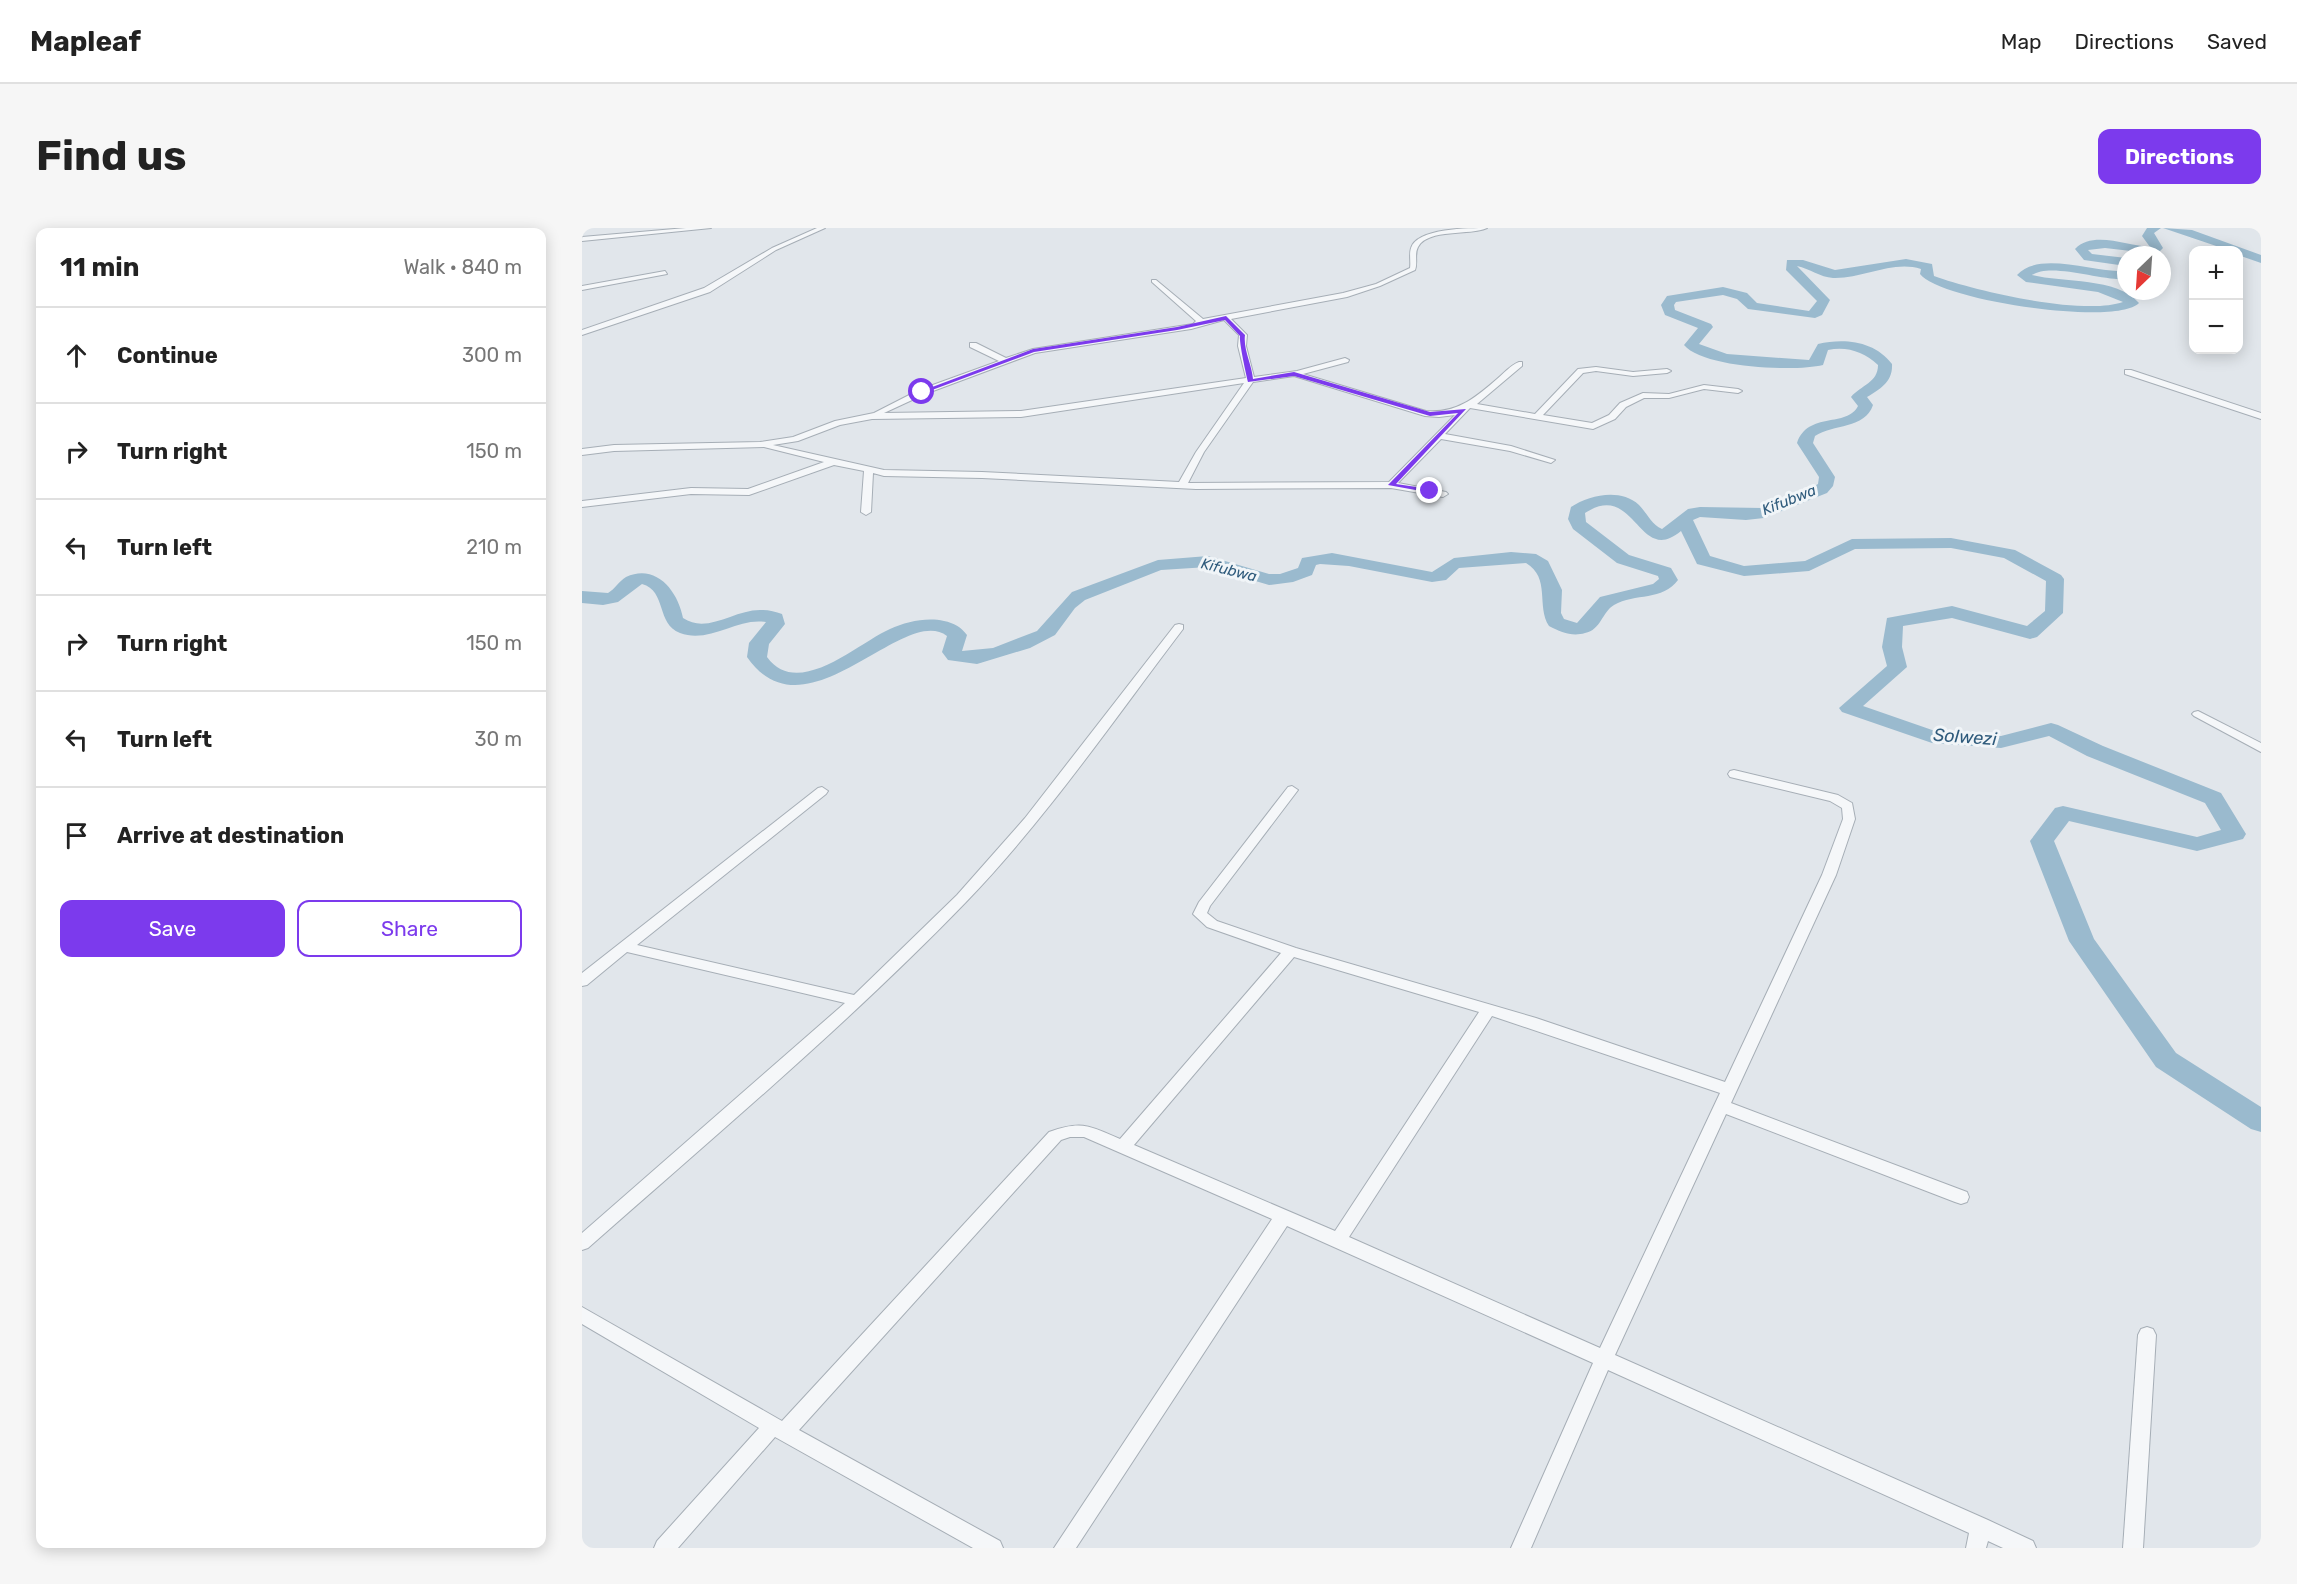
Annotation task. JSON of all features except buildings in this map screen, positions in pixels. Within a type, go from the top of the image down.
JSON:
[{"type":"street","points":[[582,239],[708,228]]},
{"type":"street","points":[[582,333],[707,290],[774,249],[822,228]]},
{"type":"street","points":[[872,416],[913,395],[1042,348],[1177,328],[1336,296],[1378,285],[1413,269],[1413,249],[1420,241],[1438,233],[1484,228]]},
{"type":"street","points":[[582,288],[665,273]]},
{"type":"street","points":[[1154,281],[1203,323]]},
{"type":"street","points":[[1182,485],[1195,465],[1200,452],[1250,381],[1249,362],[1241,343],[1243,335],[1226,318]]},
{"type":"street","points":[[973,345],[1004,360]]},
{"type":"street","points":[[582,452],[614,448],[760,446],[795,439],[838,423],[872,416],[1021,414],[1294,374],[1345,360]]},
{"type":"street","points":[[1391,485],[1467,408],[1519,364]]},
{"type":"street","points":[[1536,417],[1581,371],[1596,369],[1633,374],[1667,371]]},
{"type":"street","points":[[2128,372],[2261,416]]},
{"type":"street","points":[[1294,374],[1430,414],[1467,408],[1596,428],[1612,417],[1627,401],[1643,395],[1669,396],[1704,387],[1738,391]]},
{"type":"street","points":[[1441,436],[1511,449],[1551,460]]},
{"type":"street","points":[[760,446],[869,471],[1182,485],[1391,485],[1443,494]]},
{"type":"street","points":[[582,504],[691,491],[750,492],[833,462]]},
{"type":"street","points":[[866,512],[869,471]]},
{"type":"street","points":[[582,1243],[857,1001],[962,898],[1030,821],[1179,627]]},
{"type":"street","points":[[2198,714],[2261,748]]},
{"type":"street","points":[[1521,1548],[1604,1359],[1828,875],[1850,819],[1848,806],[1834,798],[1734,774]]},
{"type":"street","points":[[1292,790],[1200,914],[1212,924],[1291,951],[1488,1010],[1728,1090]]},
{"type":"street","points":[[582,981],[822,791]]},
{"type":"street","points":[[625,947],[857,1001]]},
{"type":"street","points":[[1123,1147],[1291,951]]},
{"type":"street","points":[[1338,1240],[1488,1010]]},
{"type":"street","points":[[1720,1106],[1961,1197]]},
{"type":"street","points":[[664,1548],[1055,1136],[1069,1131],[1085,1131],[1284,1216],[2026,1548]]},
{"type":"street","points":[[1064,1548],[1284,1216]]},
{"type":"street","points":[[582,1315],[779,1429],[993,1548]]},
{"type":"street","points":[[2133,1548],[2147,1335]]},
{"type":"street","points":[[1976,1548],[1981,1527]]},
{"type":"waterway","name":"Kifubwa","points":[[2155,228],[2148,232],[2148,236],[2156,246]]},
{"type":"waterway","name":"Kifubwa","points":[[2169,228],[2188,232],[2227,246]]},
{"type":"waterway","name":"Kifubwa","points":[[2117,246],[2095,244],[2081,249],[2088,257],[2117,261]]},
{"type":"waterway","name":"Kifubwa","points":[[2243,253],[2261,259]]},
{"type":"waterway","name":"Kifubwa","points":[[1684,519],[1700,512],[1737,515],[1764,513],[1817,492],[1825,486],[1827,477],[1805,443],[1808,434],[1824,426],[1859,416],[1866,405],[1858,397],[1881,381],[1885,364],[1864,349],[1840,344],[1823,347],[1819,352],[1818,362],[1809,364],[1765,362],[1711,355],[1691,345],[1706,327],[1670,312],[1667,305],[1672,299],[1723,291],[1742,296],[1753,306],[1810,315],[1817,312],[1824,300],[1790,267],[1791,263],[1803,263],[1823,272],[1835,274],[1906,263],[1928,267],[1926,274],[1930,279],[1946,285],[2001,298],[2096,309],[2119,308],[2133,303],[2129,300]]},
{"type":"waterway","name":"Kifubwa","points":[[2117,276],[2057,267],[2032,269],[2023,275],[2030,279],[2117,294]]},
{"type":"waterway","name":"Kifubwa","points":[[582,597],[611,598],[618,595],[633,581],[642,579],[657,584],[667,597],[674,621],[685,628],[710,629],[750,616],[763,615],[775,618],[776,624],[759,643],[757,657],[764,667],[774,674],[798,678],[825,673],[837,668],[896,633],[919,626],[937,625],[952,630],[957,635],[952,652],[955,656],[977,658],[1000,653],[1044,635],[1069,604],[1085,593],[1153,566],[1188,561],[1214,563],[1258,578],[1280,580],[1306,571],[1308,562],[1318,559],[1349,560],[1432,577],[1440,576],[1454,563],[1511,557],[1530,558],[1542,565],[1553,590],[1552,613],[1556,622],[1576,629],[1588,625],[1607,601],[1659,588],[1669,580],[1665,572],[1623,559],[1579,525],[1576,519],[1577,511],[1589,504],[1604,500],[1619,501],[1632,508],[1652,531],[1662,534],[1672,531],[1684,519]]},
{"type":"waterway","name":"Solwezi","points":[[1684,519],[1703,560],[1744,571],[1809,566],[1852,544],[1951,543],[2009,554],[2055,579],[2054,613],[2030,633],[1952,612],[1894,622],[1892,647],[1897,667],[1849,708],[1932,737],[2001,742],[2051,729],[2095,751],[2213,798],[2235,834],[2197,844],[2063,813],[2042,841],[2082,941],[2166,1060],[2261,1121]]},
{"type":"route","points":[[922,392],[1012,357],[1042,348],[1177,328],[1226,318],[1243,335],[1241,343],[1249,362],[1250,381],[1294,374],[1430,414],[1455,413],[1464,410],[1391,485],[1430,491]]}]
